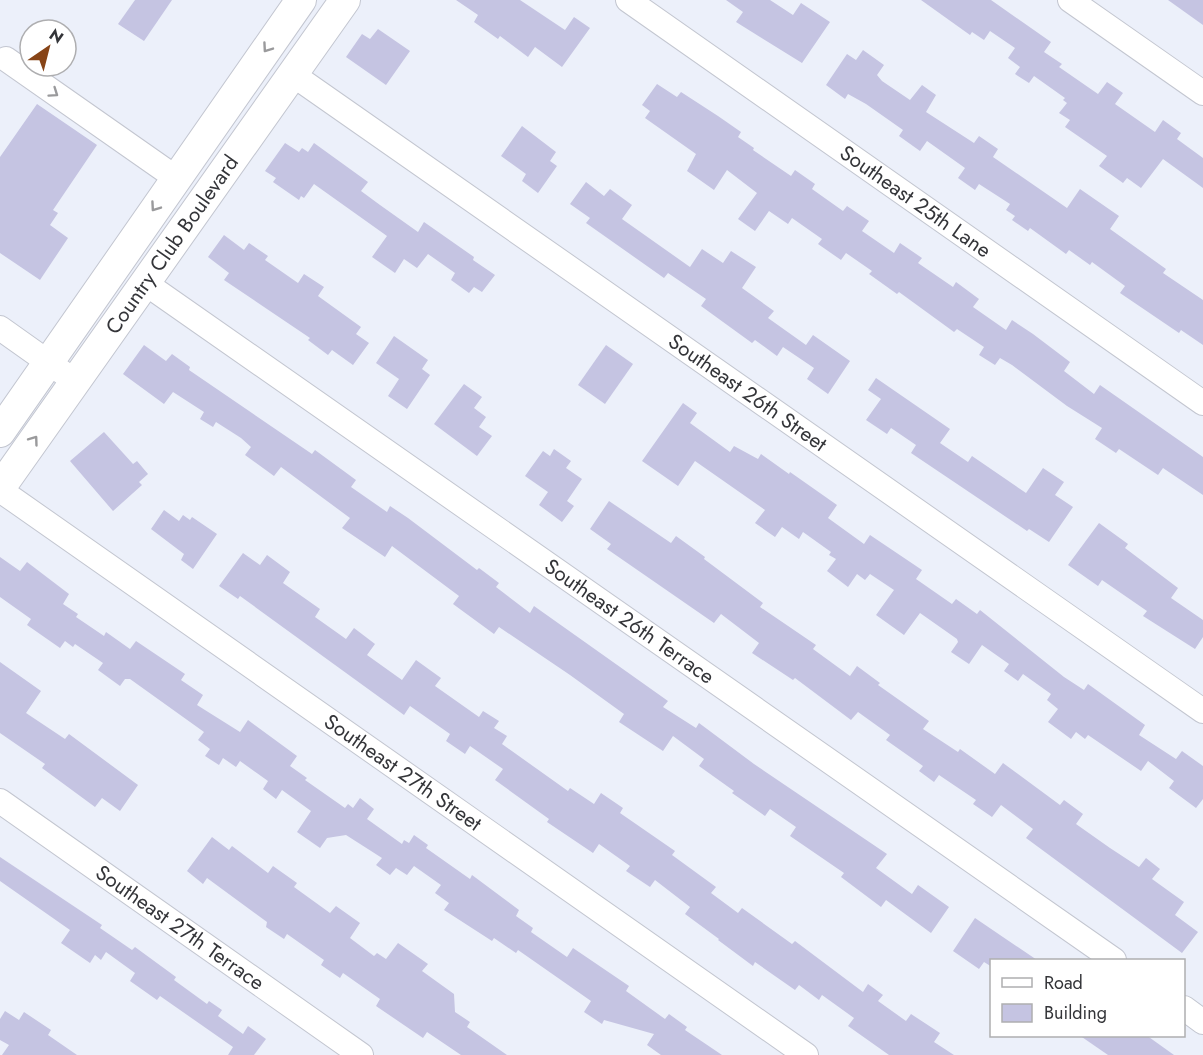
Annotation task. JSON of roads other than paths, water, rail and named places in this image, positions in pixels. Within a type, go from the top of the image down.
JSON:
[{"type":"main road","name":"Country Club Boulevard","points":[[0,432],[301,0]]},
{"type":"main road","name":"Country Club Boulevard","points":[[0,489],[345,0]]},
{"type":"street","name":"Southeast 25th Lane","points":[[628,0],[1203,403]]},
{"type":"street","points":[[1070,0],[1203,93]]},
{"type":"street","points":[[2,61],[176,178]]},
{"type":"street","name":"Southeast 26th Street","points":[[292,74],[1203,711]]},
{"type":"street","name":"Southeast 26th Terrace","points":[[145,283],[1113,959]]},
{"type":"street","points":[[0,328],[76,382]]},
{"type":"street","name":"Southeast 27th Street","points":[[0,489],[806,1055]]},
{"type":"street","name":"Southeast 27th Terrace","points":[[0,801],[361,1055]]},
{"type":"street","points":[[1185,1009],[1203,1022]]}]
